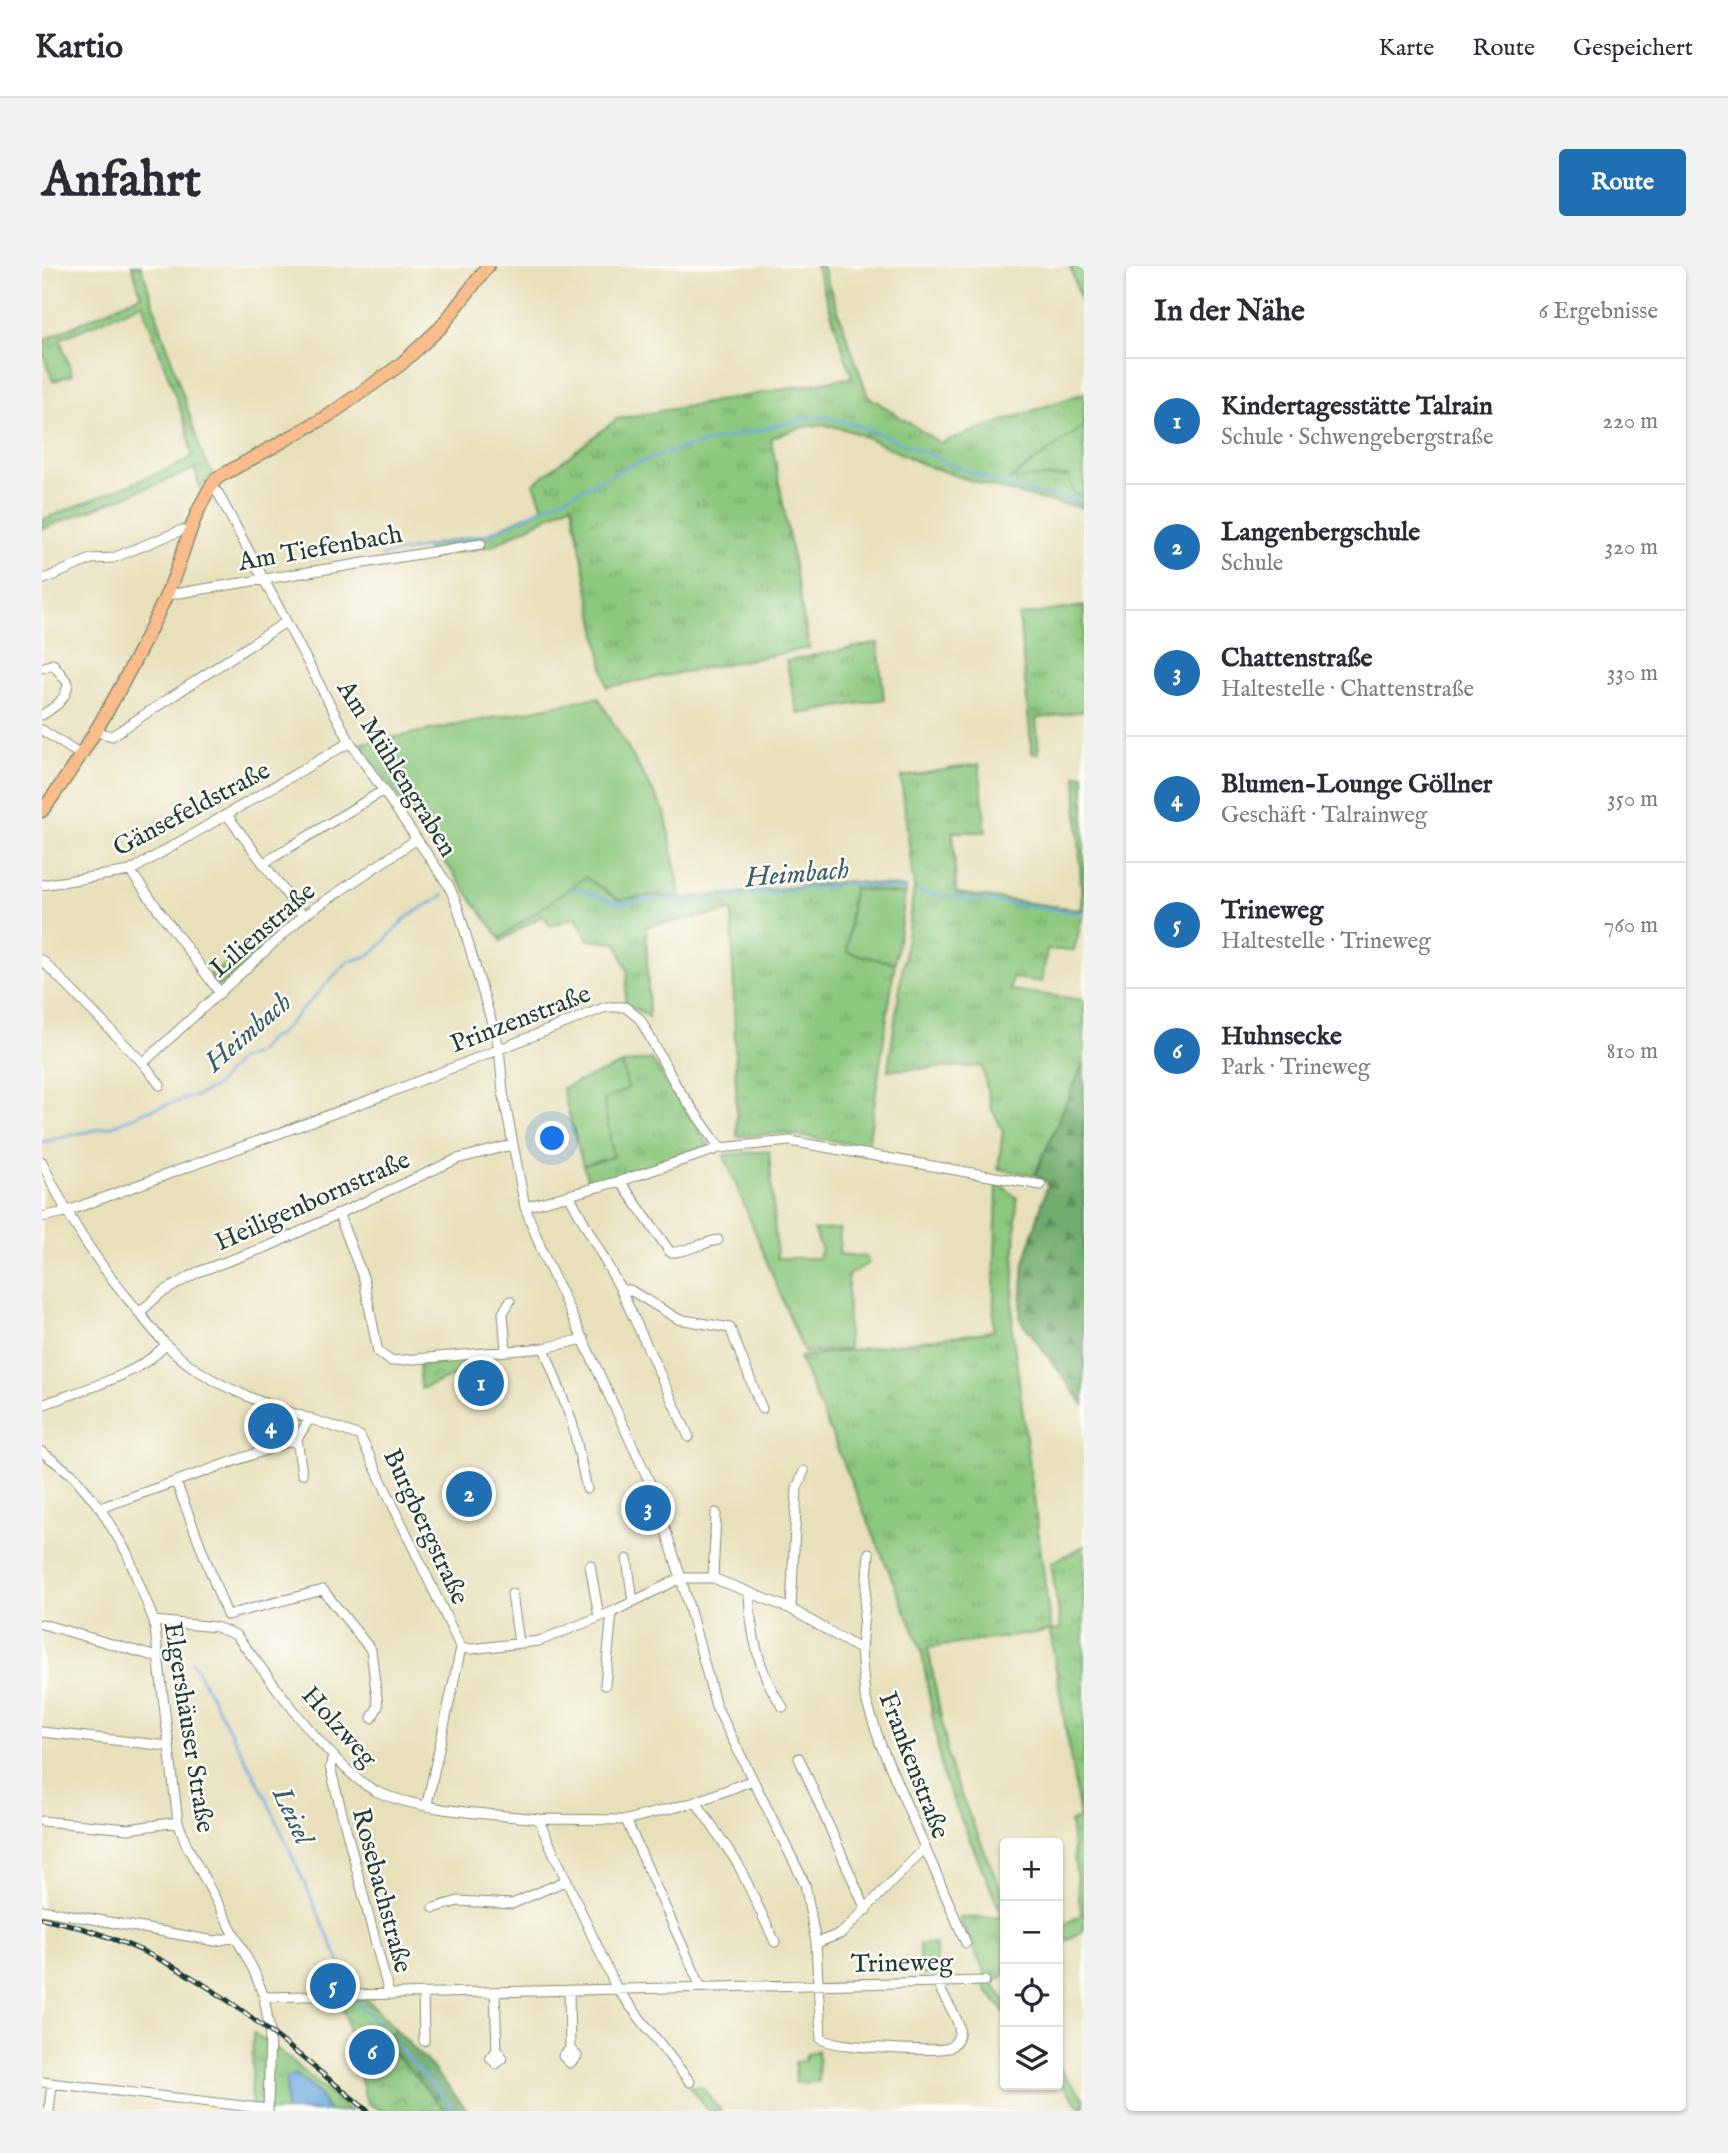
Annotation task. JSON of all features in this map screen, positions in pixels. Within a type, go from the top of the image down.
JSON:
[{"type":"main road","points":[[42,811],[94,731],[167,595],[191,531],[214,483],[328,415],[415,353],[441,327],[488,266]]},
{"type":"street","name":"Am Mühlengraben","points":[[214,483],[284,622],[350,742],[449,886],[458,908],[499,1047],[512,1145],[525,1206],[544,1256],[651,1485],[681,1578],[716,1706],[805,1884],[816,1943],[819,2032],[826,2042],[930,2050],[949,2048],[960,2033],[957,2020],[939,1982]]},
{"type":"street","points":[[42,580],[92,559],[113,558],[182,530],[191,531]]},
{"type":"street","name":"Am Tiefenbach","points":[[167,595],[481,544]]},
{"type":"street","points":[[94,731],[112,736],[284,622]]},
{"type":"street","points":[[42,668],[53,664],[68,683],[67,691],[60,701],[42,715]]},
{"type":"street","points":[[42,730],[79,754]]},
{"type":"street","name":"Gänsefeldstraße","points":[[42,885],[130,870],[350,742]]},
{"type":"street","points":[[264,863],[384,790]]},
{"type":"street","points":[[227,815],[303,916]]},
{"type":"street","name":"Lilienstraße","points":[[143,1063],[303,916],[417,839]]},
{"type":"street","points":[[130,870],[220,993]]},
{"type":"street","points":[[42,960],[143,1063],[160,1085]]},
{"type":"street","name":"Prinzenstraße","points":[[42,1216],[65,1212],[386,1094],[499,1047],[606,1007],[625,1006],[640,1019],[670,1075],[720,1148]]},
{"type":"street","points":[[525,1206],[620,1181],[720,1148],[790,1141],[1041,1185]]},
{"type":"street","name":"Heiligenbornstraße","points":[[139,1313],[160,1293],[198,1272],[339,1215],[457,1159],[512,1145]]},
{"type":"street","name":"Burgbergstraße","points":[[42,1162],[65,1212],[99,1265],[164,1346],[199,1371],[224,1384],[360,1436],[461,1647]]},
{"type":"street","points":[[620,1181],[670,1252],[676,1253],[701,1242],[718,1240]]},
{"type":"street","points":[[569,1195],[621,1290],[689,1437]]},
{"type":"street","points":[[339,1215],[364,1280],[378,1352],[391,1361],[544,1348],[584,1339]]},
{"type":"street","points":[[621,1290],[630,1290],[678,1319],[730,1328],[762,1409]]},
{"type":"street","points":[[506,1350],[503,1313],[510,1301]]},
{"type":"street","points":[[42,1405],[125,1372],[156,1356],[164,1346]]},
{"type":"street","points":[[544,1348],[572,1422],[587,1489]]},
{"type":"street","points":[[100,1508],[297,1438],[310,1418]]},
{"type":"street","points":[[297,1438],[302,1474]]},
{"type":"street","name":"Elgershäuser Straße","points":[[42,1452],[74,1476],[100,1508],[127,1553],[153,1621],[178,1822],[186,1844],[236,1937],[264,1997],[271,2046],[268,2110]]},
{"type":"street","points":[[791,1609],[797,1488],[804,1471]]},
{"type":"street","points":[[176,1482],[227,1615]]},
{"type":"street","points":[[712,1578],[716,1513]]},
{"type":"street","name":"Frankenstraße","points":[[869,1553],[861,1650],[865,1697],[924,1849],[966,1943]]},
{"type":"street","points":[[627,1559],[633,1601]]},
{"type":"street","points":[[590,1565],[599,1617]]},
{"type":"street","points":[[428,1804],[461,1647],[471,1649],[539,1641],[612,1612],[681,1578],[712,1578],[791,1609],[861,1650]]},
{"type":"street","points":[[216,1628],[227,1615],[323,1590],[371,1650],[378,1706],[372,1718]]},
{"type":"street","points":[[749,1592],[750,1627],[775,1696],[783,1707]]},
{"type":"street","points":[[512,1594],[519,1643]]},
{"type":"street","points":[[605,1685],[612,1612]]},
{"type":"street","name":"Holzweg","points":[[153,1621],[216,1628],[236,1635],[333,1757],[357,1779],[379,1793],[428,1804],[538,1819],[626,1820],[696,1802],[753,1780]]},
{"type":"street","points":[[42,1624],[157,1657]]},
{"type":"street","points":[[42,1732],[168,1746]]},
{"type":"street","name":"Rosebachstraße","points":[[333,1757],[330,1767],[389,1994]]},
{"type":"street","points":[[799,1758],[866,1910]]},
{"type":"street","points":[[696,1802],[738,1864],[775,1942]]},
{"type":"street","points":[[538,1819],[617,1989],[690,2081]]},
{"type":"street","points":[[626,1820],[701,1987]]},
{"type":"street","points":[[42,1821],[128,1829],[178,1822]]},
{"type":"street","points":[[816,1943],[834,1938],[866,1910],[924,1849]]},
{"type":"street","points":[[434,1908],[458,1901],[512,1904],[567,1880]]},
{"type":"street","points":[[42,1910],[215,1941],[236,1937]]},
{"type":"street","name":"Trineweg","points":[[264,1997],[985,1981]]},
{"type":"street","points":[[569,1990],[570,2049]]},
{"type":"street","points":[[495,1992],[497,2051]]},
{"type":"street","points":[[423,1993],[424,2041]]},
{"type":"street","points":[[42,2082],[268,2110]]},
{"type":"street","points":[[49,2111],[52,2084]]},
{"type":"green space","points":[[132,266],[141,266],[203,457],[213,474],[200,488],[195,469],[42,529],[42,520],[185,462],[192,456],[187,428],[142,303],[60,339],[72,375],[53,381],[42,351],[42,341],[141,295]]},
{"type":"green space","points":[[816,266],[822,266],[868,396],[940,443],[1084,393],[1084,426],[1012,478],[1069,476],[1074,494],[1084,495],[1084,508],[967,479],[928,466],[844,429],[806,426],[771,438],[809,648],[607,687],[572,504],[492,546],[430,557],[426,546],[487,534],[543,508],[534,483],[617,419],[852,377]]},
{"type":"green space","points":[[1070,266],[1084,266],[1084,312]]},
{"type":"green space","points":[[1084,426],[1084,495],[1074,494],[1068,476],[1010,479]]},
{"type":"green space","points":[[1084,606],[1084,711],[1036,719],[1039,753],[1032,753],[1019,616]]},
{"type":"green space","points":[[878,643],[884,699],[798,714],[786,661]]},
{"type":"green space","points":[[598,697],[665,812],[681,898],[656,895],[619,900],[585,877],[500,938],[360,744]]},
{"type":"green space","points":[[979,764],[986,832],[953,832],[956,893],[1082,910],[1076,775],[1084,774],[1084,911],[1074,950],[1047,950],[1042,982],[1012,978],[1010,990],[1084,1000],[1084,1061],[1035,1175],[998,1169],[1003,1130],[991,1108],[982,1066],[888,1070],[914,888],[901,777]]},
{"type":"green space","points":[[585,877],[619,900],[656,895],[681,898],[730,894],[849,881],[905,888],[905,895],[853,888],[847,952],[895,963],[868,1146],[781,1133],[737,1137],[732,911],[646,926],[649,1017],[625,1003],[628,972],[617,943],[588,940],[576,917],[550,926],[543,915],[501,941],[500,938]]},
{"type":"green space","points":[[853,888],[905,895],[895,963],[847,952]]},
{"type":"green space","points":[[269,936],[272,942],[226,984],[218,986],[209,975]]},
{"type":"green space","points":[[651,1059],[710,1147],[589,1184],[583,1165],[613,1157],[604,1100],[628,1088],[622,1064]]},
{"type":"green space","points":[[1084,1062],[1084,1405],[1020,1319],[1024,1263],[1048,1183],[1035,1175]]},
{"type":"green space","points":[[622,1064],[628,1088],[604,1100],[613,1157],[583,1165],[562,1088]]},
{"type":"green space","points":[[769,1151],[777,1258],[818,1258],[822,1250],[814,1230],[840,1229],[839,1254],[865,1257],[869,1263],[848,1275],[848,1349],[804,1353],[724,1155]]},
{"type":"green space","points":[[997,1182],[1017,1198],[1012,1328],[1051,1631],[1061,1629],[1051,1563],[1084,1546],[1084,1930],[1063,1942],[1063,1925],[1081,1915],[1070,1822],[1080,1818],[1050,1631],[928,1648],[951,1771],[1000,1888],[1000,1910],[943,1777],[921,1648],[799,1357],[993,1331]]},
{"type":"green space","points":[[489,1358],[489,1362],[421,1389],[419,1364]]},
{"type":"green space","points":[[1000,1917],[1000,1978],[992,1983],[1000,1993],[1000,2007],[982,1985],[985,1973],[959,1918]]},
{"type":"green space","points":[[919,1944],[936,1944],[936,1975],[920,1975]]},
{"type":"green space","points":[[367,1999],[395,2029],[380,2043],[402,2061],[445,2111],[383,2111],[367,2103],[341,2000]]},
{"type":"green space","points":[[395,2029],[431,2066],[468,2111],[445,2111],[379,2043]]},
{"type":"green space","points":[[253,2033],[275,2047],[350,2111],[251,2111]]},
{"type":"green space","points":[[818,2050],[819,2082],[796,2083],[795,2062],[805,2061],[806,2055]]},
{"type":"green space","points":[[1063,2072],[1084,2099],[1084,2111],[1063,2086]]},
{"type":"green space","points":[[689,2086],[701,2086],[721,2111],[709,2111]]},
{"type":"water","points":[[295,2074],[319,2094],[328,2111],[286,2111],[286,2077]]},
{"type":"waterway","points":[[381,556],[490,534],[631,465],[673,451],[812,417],[859,426],[1014,488],[1084,500]]},
{"type":"waterway","name":"Heimbach","points":[[572,887],[620,904],[662,898],[684,902],[849,884],[904,890]]},
{"type":"waterway","name":"Heimbach","points":[[918,892],[1083,913]]},
{"type":"waterway","name":"Heimbach","points":[[42,1142],[113,1126],[216,1086],[238,1060],[257,1053],[269,1039],[278,1035],[348,961],[360,959],[375,951],[409,915],[444,895]]},
{"type":"waterway","name":"Leisel","points":[[192,1661],[266,1797],[352,1989]]},
{"type":"waterway","name":"Leisel","points":[[356,2000],[456,2111]]},
{"type":"railway","points":[[42,1918],[92,1931],[137,1948],[178,1969],[254,2020],[368,2111]]},
{"type":"place","name":"Kindertagesstätte Talrain","points":[[481,1383]]},
{"type":"place","name":"Blumen-Lounge Göllner","points":[[271,1426]]},
{"type":"place","name":"Langenbergschule","points":[[469,1494]]},
{"type":"place","name":"Chattenstraße","points":[[648,1508]]},
{"type":"place","name":"Trineweg","points":[[333,1986]]},
{"type":"place","name":"Huhnsecke","points":[[372,2052]]}]
